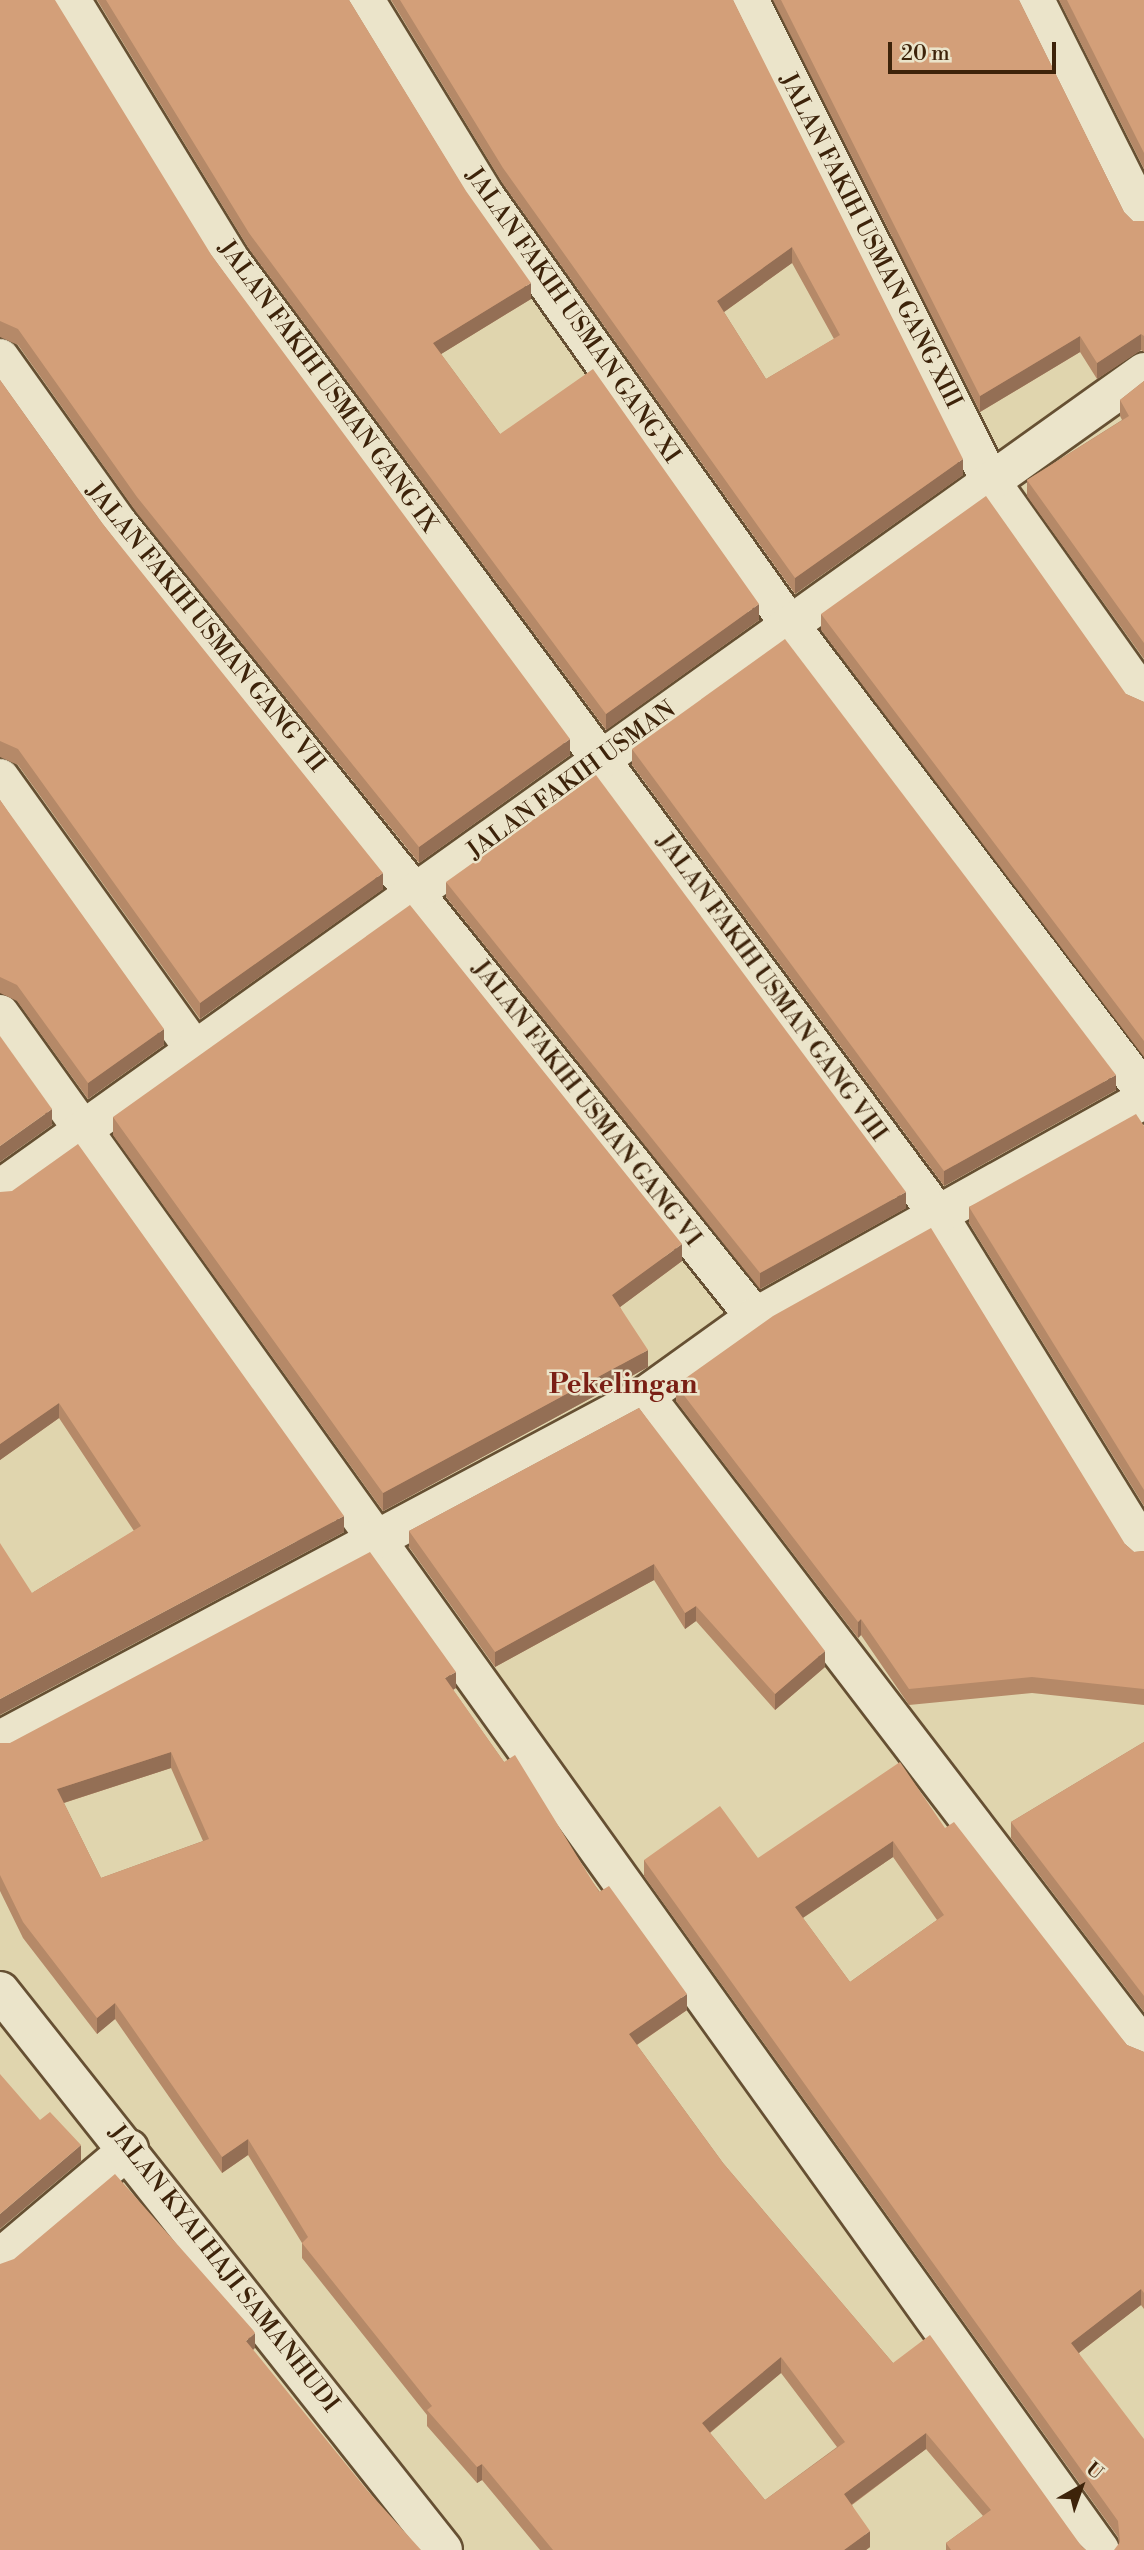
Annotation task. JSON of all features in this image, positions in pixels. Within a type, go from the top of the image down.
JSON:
[{"type":"street","name":"JALAN FAKIH USMAN GANG IX","points":[[71,0],[231,261],[602,760]]},
{"type":"street","name":"JALAN FAKIH USMAN GANG XI","points":[[365,0],[485,196],[790,625],[1144,1091]]},
{"type":"street","name":"JALAN FAKIH USMAN GANG XIII","points":[[749,0],[991,482],[1144,696]]},
{"type":"street","points":[[1035,0],[1144,218]]},
{"type":"street","name":"JALAN FAKIH USMAN GANG VII","points":[[0,358],[120,526],[417,892]]},
{"type":"street","name":"JALAN FAKIH USMAN","points":[[0,1189],[1144,372]]},
{"type":"street","name":"JALAN FAKIH USMAN GANG VIII","points":[[602,760],[939,1216],[1144,1548]]},
{"type":"street","points":[[0,778],[195,1050]]},
{"type":"street","name":"JALAN FAKIH USMAN GANG VI","points":[[417,892],[755,1317]]},
{"type":"street","points":[[0,1014],[1100,2550]]},
{"type":"street","points":[[0,1740],[645,1396],[755,1317],[1144,1100]]},
{"type":"street","points":[[645,1396],[1144,2048]]},
{"type":"street","name":"JALAN KYAI HAJI SAMANHUDI","points":[[0,1990],[129,2149],[443,2550]]},
{"type":"street","points":[[0,2258],[129,2149]]},
{"type":"building","points":[[0,0],[55,0],[212,256],[570,739],[419,847],[137,497],[18,329],[0,321]]},
{"type":"building","points":[[106,0],[349,0],[466,191],[531,283],[433,343],[500,434],[593,369],[759,604],[606,714],[249,233]]},
{"type":"building","points":[[400,0],[733,0],[963,459],[795,578],[503,168]],"holes":[[[792,247],[840,335],[766,379],[717,301]]]},
{"type":"building","points":[[781,0],[1019,0],[1124,212],[1133,221],[1144,221],[1144,336],[1141,334],[1097,363],[1080,336],[980,396]]},
{"type":"building","points":[[1067,0],[1144,0],[1144,153]]},
{"type":"building","points":[[0,380],[102,523],[383,873],[200,1003],[18,749],[0,741]]},
{"type":"building","points":[[1144,381],[1144,643],[1027,480],[1129,416],[1120,400]]},
{"type":"building","points":[[986,496],[1126,694],[1144,702],[1144,1041],[821,614]]},
{"type":"building","points":[[785,639],[1116,1075],[944,1171],[632,749]]},
{"type":"building","points":[[596,775],[906,1192],[760,1273],[446,882]]},
{"type":"building","points":[[0,800],[164,1029],[88,1083],[17,985],[0,977]]},
{"type":"building","points":[[410,905],[682,1244],[612,1295],[648,1350],[383,1493],[113,1117]]},
{"type":"building","points":[[0,1036],[52,1109],[0,1146]]},
{"type":"building","points":[[1136,1114],[1144,1126],[1144,1490],[969,1207]]},
{"type":"building","points":[[78,1144],[344,1516],[0,1699],[0,1543],[32,1593],[141,1526],[59,1403],[0,1444],[0,1192],[12,1191]]},
{"type":"building","points":[[931,1228],[1125,1544],[1134,1552],[1144,1551],[1144,1689],[1032,1677],[909,1689],[861,1619],[858,1622],[676,1385],[773,1316]]},
{"type":"building","points":[[639,1408],[825,1651],[775,1694],[696,1606],[685,1613],[654,1564],[495,1652],[409,1531]]},
{"type":"building","points":[[370,1552],[456,1672],[445,1678],[504,1762],[515,1755],[599,1892],[609,1886],[687,1994],[629,2034],[723,2163],[893,2363],[930,2335],[1086,2550],[951,2550],[946,2543],[991,2510],[926,2433],[844,2494],[870,2531],[844,2550],[553,2550],[482,2464],[477,2467],[427,2410],[432,2406],[302,2243],[308,2237],[248,2139],[222,2157],[115,2003],[97,2018],[23,1922],[0,1875],[0,1743],[10,1743]],"holes":[[[171,1752],[209,1839],[101,1878],[57,1789]],[[781,2357],[845,2442],[765,2500],[702,2423]]]},
{"type":"building","points":[[1144,1742],[1144,1996],[1011,1822]]},
{"type":"building","points":[[900,1762],[945,1828],[954,1822],[1127,2045],[1144,2052],[1144,2293],[1141,2289],[1071,2343],[1144,2439],[1144,2550],[1114,2550],[1120,2542],[1118,2521],[644,1860],[720,1806],[758,1858]],"holes":[[[893,1841],[944,1915],[850,1982],[795,1907]]]},
{"type":"building","points":[[0,2074],[40,2120],[50,2112],[81,2145],[0,2214]]},
{"type":"building","points":[[115,2174],[253,2330],[255,2333],[246,2341],[367,2490],[421,2550],[0,2550],[0,2264],[14,2259]]},
{"type":"district","name":"Pekelingan","points":[[623,1385]]}]
